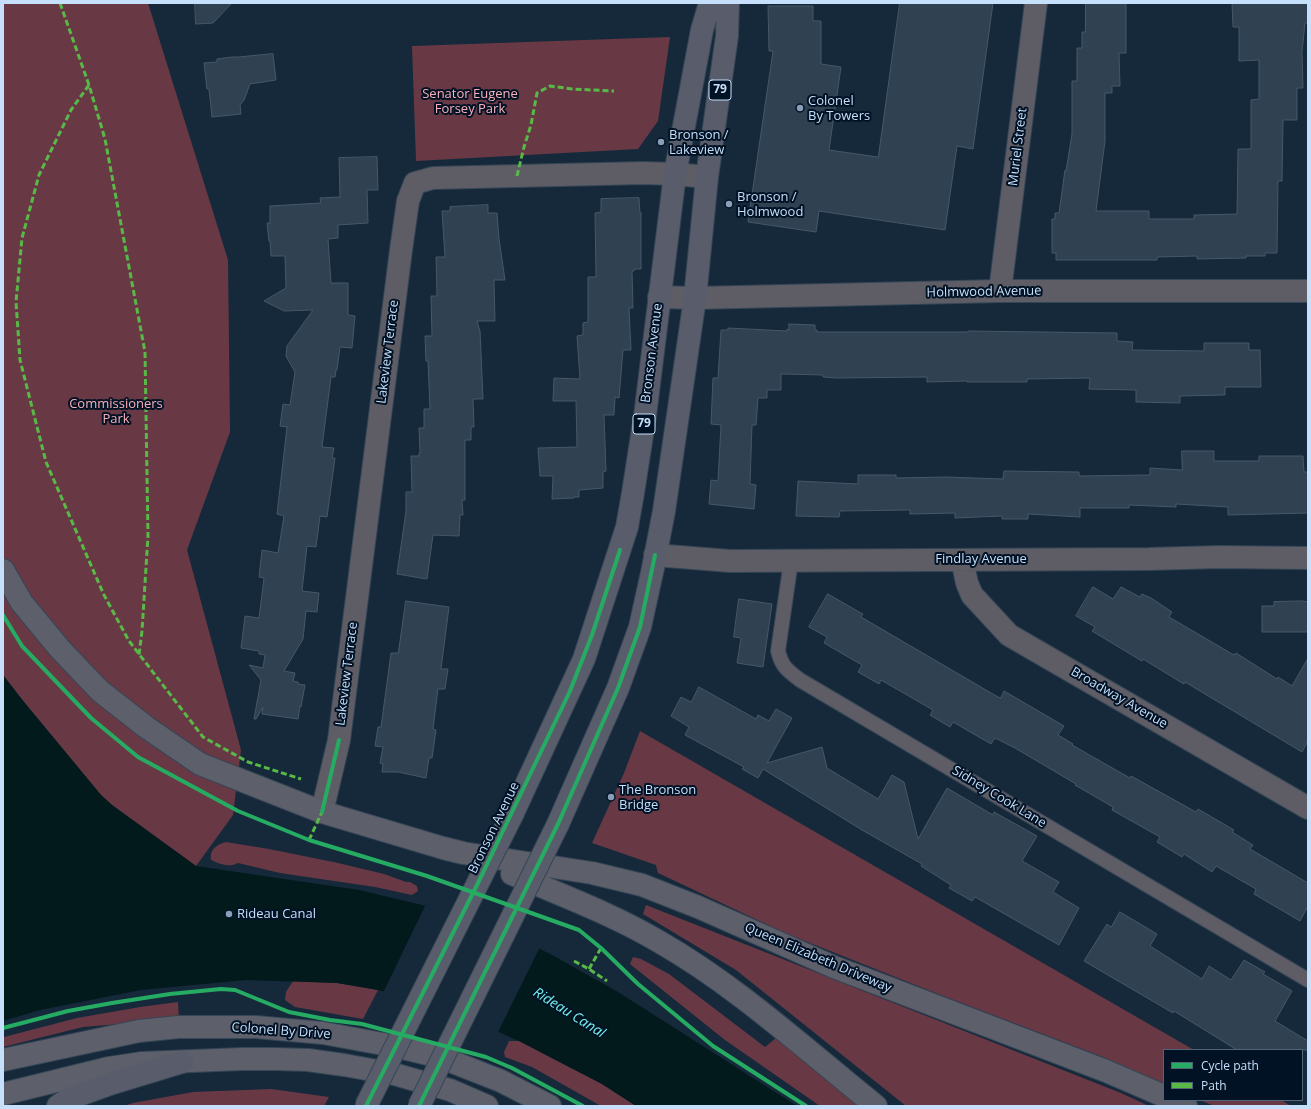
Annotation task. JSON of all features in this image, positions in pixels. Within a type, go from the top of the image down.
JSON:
[{"type":"main road","name":"Bronson Avenue","points":[[366,1106],[512,813],[584,659],[627,527],[634,493],[645,416],[659,297],[665,266],[675,174],[702,30],[710,3]]},
{"type":"main road","name":"79","points":[[419,1106],[558,824],[618,688],[640,627],[664,511],[695,298],[707,177],[727,36],[728,3]]},
{"type":"main road","name":"Queen Elizabeth Driveway","points":[[3,570],[22,603],[60,649],[100,692],[146,727],[200,764],[322,812],[463,854],[632,926],[665,944],[713,976],[772,1020],[876,1106]]},
{"type":"main road","name":"Queen Elizabeth Driveway","points":[[463,854],[592,873],[642,885],[698,907],[834,967],[1106,1071],[1163,1096]]},
{"type":"main road","name":"Colonel By Drive","points":[[3,1060],[139,1031],[179,1027],[262,1028],[323,1033],[399,1047],[440,1057],[501,1081],[550,1106]]},
{"type":"main road","points":[[3,1094],[109,1068],[142,1063],[248,1059],[308,1060],[394,1074],[444,1088],[488,1106]]},
{"type":"main road","points":[[58,1106],[68,1099],[113,1083],[182,1062]]},
{"type":"main road","points":[[1175,1101],[1186,1106]]},
{"type":"street","name":"Muriel Street","points":[[1000,291],[1036,3]]},
{"type":"street","name":"Lakeview Terrace","points":[[322,812],[339,740],[400,257],[408,201],[415,183],[433,178],[643,173],[707,177]]},
{"type":"street","name":"Holmwood Avenue","points":[[659,297],[695,298],[1000,291],[1308,290]]},
{"type":"street","name":"Findlay Avenue","points":[[655,555],[730,561],[1149,559],[1219,557],[1308,558]]},
{"type":"street","name":"Broadway Avenue","points":[[962,560],[967,583],[972,595],[1009,635],[1308,808]]},
{"type":"lane","name":"Sidney Cook Lane","points":[[791,561],[778,651],[781,663],[800,680],[1308,980]]},
{"type":"green space","name":"Commissioners Park","points":[[3,3],[148,3],[228,260],[230,432],[187,550],[241,750],[233,815],[196,866],[112,805],[101,795],[3,675]]},
{"type":"green space","name":"Senator Eugene Forsey Park","points":[[670,37],[658,121],[638,149],[416,161],[412,46]]},
{"type":"green space","points":[[640,731],[1192,1049],[1163,1049],[1163,1084],[1103,1057],[938,994],[785,933],[658,873],[656,865],[592,843],[624,773]]},
{"type":"green space","points":[[226,842],[269,849],[384,874],[410,882],[417,886],[418,891],[412,895],[375,887],[280,873],[238,863],[224,865],[211,860],[212,850],[220,844]]},
{"type":"green space","points":[[646,905],[1121,1093],[1149,1106],[906,1106],[736,970],[643,914]]},
{"type":"green space","points":[[633,957],[641,959],[669,974],[765,1047],[776,1038],[863,1106],[820,1106],[725,1040],[630,964]]},
{"type":"green space","points":[[293,981],[337,983],[378,990],[363,1019],[295,1007],[285,1000],[286,992]]},
{"type":"green space","points":[[178,1002],[179,1019],[83,1027],[3,1047],[4,1037],[77,1018]]},
{"type":"green space","points":[[509,1041],[519,1041],[602,1084],[636,1106],[601,1106],[532,1067],[505,1057],[504,1052]]},
{"type":"green space","points":[[271,1089],[329,1097],[324,1106],[123,1106],[193,1092]]},
{"type":"green space","points":[[1202,1101],[1283,1101],[1291,1106],[1214,1106]]},
{"type":"water","name":"Rideau Canal","points":[[3,675],[101,795],[112,805],[196,866],[359,890],[488,923],[554,956],[618,992],[797,1106],[636,1106],[602,1084],[519,1041],[444,1008],[378,990],[337,983],[246,980],[141,990],[40,1010],[3,1021]]},
{"type":"pier","points":[[426,904],[489,921],[540,947],[497,1034],[443,1010],[383,993]]},
{"type":"building","points":[[195,3],[232,3],[213,23],[196,24]]},
{"type":"building","points":[[900,3],[993,3],[973,149],[957,146],[945,230],[819,211],[816,232],[748,222],[773,51],[769,51],[768,6],[813,6],[813,21],[821,21],[821,64],[841,67],[829,150],[878,157]]},
{"type":"building","points":[[1086,3],[1126,3],[1126,53],[1119,53],[1120,86],[1112,86],[1112,93],[1105,93],[1105,141],[1096,211],[1149,211],[1149,219],[1194,219],[1194,215],[1237,214],[1238,149],[1251,149],[1251,100],[1259,99],[1259,60],[1239,61],[1239,27],[1233,27],[1232,3],[1308,3],[1308,23],[1305,23],[1302,52],[1303,88],[1297,88],[1297,120],[1283,120],[1282,181],[1278,181],[1277,253],[1265,253],[1265,256],[1246,256],[1246,258],[1197,259],[1197,256],[1157,257],[1157,260],[1056,260],[1056,253],[1052,253],[1052,219],[1055,219],[1055,213],[1059,213],[1072,134],[1072,81],[1077,81],[1077,48],[1082,48],[1082,32],[1085,32]]},
{"type":"building","points":[[273,54],[276,80],[250,84],[244,100],[240,105],[241,114],[212,117],[204,63],[217,62],[217,59],[232,57]]},
{"type":"building","points":[[377,157],[378,190],[367,190],[368,223],[338,225],[338,238],[328,239],[331,283],[348,283],[348,315],[355,316],[352,348],[340,347],[335,377],[331,377],[322,447],[334,448],[332,458],[335,458],[327,517],[320,516],[316,547],[307,546],[302,591],[319,593],[317,612],[306,611],[303,639],[284,671],[295,673],[293,681],[298,682],[298,684],[305,685],[301,707],[300,706],[298,719],[262,714],[263,707],[256,719],[254,719],[261,680],[249,665],[263,668],[265,655],[259,654],[259,651],[241,648],[245,616],[259,618],[264,578],[259,577],[262,550],[278,553],[284,516],[277,514],[287,427],[280,426],[283,404],[290,405],[295,372],[286,356],[287,346],[313,310],[284,311],[264,301],[286,288],[285,256],[271,256],[267,223],[270,223],[270,206],[321,203],[320,198],[340,197],[339,158]]},
{"type":"building","points":[[639,198],[641,213],[641,269],[634,269],[634,271],[632,271],[633,308],[629,308],[631,350],[623,350],[619,398],[615,397],[614,415],[604,415],[606,471],[603,472],[603,488],[579,490],[579,497],[552,499],[553,476],[540,476],[538,448],[577,447],[576,401],[553,401],[554,378],[580,379],[577,336],[583,335],[583,323],[588,322],[588,277],[596,277],[595,213],[601,212],[601,199]]},
{"type":"building","points":[[488,205],[488,213],[497,213],[505,280],[494,280],[495,321],[477,321],[480,331],[483,399],[473,399],[474,427],[471,427],[471,440],[465,440],[465,500],[462,500],[463,515],[460,515],[459,536],[433,535],[427,579],[397,574],[406,511],[406,492],[412,492],[411,456],[419,456],[419,428],[424,428],[424,409],[430,409],[428,361],[426,361],[425,336],[432,336],[431,296],[437,296],[436,257],[445,257],[442,211],[450,211],[450,207]]},
{"type":"building","points":[[789,324],[815,325],[815,330],[817,330],[817,332],[968,331],[1117,333],[1117,341],[1133,342],[1132,350],[1204,351],[1204,343],[1249,343],[1249,350],[1260,350],[1261,387],[1225,387],[1225,395],[1180,396],[1180,403],[1136,402],[1136,390],[1089,389],[1090,378],[1027,379],[1027,382],[927,382],[927,377],[836,378],[823,377],[823,375],[781,374],[781,390],[767,390],[767,398],[758,398],[756,425],[752,425],[750,484],[756,485],[754,509],[709,504],[711,480],[718,481],[721,425],[711,424],[713,378],[718,378],[721,330],[728,330],[728,328],[787,331],[787,329],[789,330]]},
{"type":"building","points":[[1182,451],[1214,451],[1214,461],[1259,461],[1259,456],[1303,456],[1304,472],[1308,472],[1308,513],[1228,515],[1228,507],[1176,504],[1176,507],[1129,505],[1129,508],[1080,508],[1080,517],[1028,514],[1028,519],[1002,519],[1002,516],[955,518],[955,513],[910,514],[910,510],[840,511],[839,517],[796,516],[798,481],[858,484],[858,475],[896,475],[896,478],[946,477],[1003,479],[1004,471],[1079,472],[1079,476],[1150,475],[1150,468],[1182,470]]},
{"type":"building","points":[[1093,587],[1113,599],[1121,587],[1140,597],[1142,594],[1151,598],[1172,612],[1169,617],[1234,655],[1236,653],[1277,679],[1278,677],[1292,686],[1308,658],[1308,741],[1302,752],[1185,682],[1184,684],[1182,683],[1143,659],[1142,661],[1092,631],[1095,627],[1076,616]]},
{"type":"building","points":[[828,594],[863,614],[861,617],[998,697],[1001,698],[1004,691],[1064,726],[1058,735],[1073,744],[1072,745],[1130,778],[1131,776],[1196,812],[1198,809],[1234,830],[1232,832],[1253,845],[1250,849],[1308,883],[1308,906],[1300,921],[1254,894],[1256,889],[1216,866],[1212,872],[1184,854],[1182,857],[1157,842],[1160,837],[1112,810],[1113,807],[1015,748],[995,738],[991,744],[953,722],[950,727],[930,715],[933,710],[881,680],[879,684],[858,672],[862,665],[824,643],[827,637],[809,627]]},
{"type":"building","points":[[739,599],[772,604],[763,667],[737,663],[741,638],[734,637]]},
{"type":"building","points":[[406,601],[449,607],[441,669],[448,669],[445,689],[438,689],[433,729],[436,730],[432,758],[429,758],[426,778],[398,772],[382,772],[383,764],[380,763],[383,747],[375,746],[378,727],[381,727],[391,653],[398,653]]},
{"type":"building","points":[[1274,602],[1308,602],[1308,632],[1262,632],[1262,606],[1274,606]]},
{"type":"building","points":[[699,687],[756,719],[758,715],[769,721],[776,709],[792,718],[767,763],[822,747],[827,768],[878,799],[892,775],[904,782],[918,839],[947,788],[993,815],[994,812],[1037,836],[1022,861],[1059,882],[1053,892],[1079,908],[1059,945],[975,897],[972,901],[949,888],[951,885],[921,866],[922,864],[862,830],[763,769],[758,778],[742,769],[744,767],[685,735],[689,727],[671,716],[681,697],[691,702]]},
{"type":"building","points":[[1120,912],[1157,934],[1150,946],[1202,979],[1209,966],[1231,980],[1244,960],[1265,972],[1263,974],[1292,991],[1275,1021],[1308,1041],[1308,1050],[1235,1049],[1174,1011],[1173,1013],[1084,961],[1107,924],[1111,927]]},
{"type":"marked path","points":[[60,3],[89,85],[105,139],[145,352],[148,536],[139,655]]},
{"type":"marked path","points":[[89,85],[71,110],[39,175],[22,238],[16,302],[20,360],[46,462],[104,595],[129,641],[203,737],[248,762],[301,779]]},
{"type":"marked path","points":[[517,176],[531,125],[537,93],[550,86],[572,89],[614,91]]},
{"type":"marked path","points":[[309,840],[322,812]]},
{"type":"marked path","points":[[589,969],[601,948]]},
{"type":"marked path","points":[[574,961],[607,981]]},
{"type":"cycle path","points":[[366,1106],[478,883],[570,691],[592,635],[620,550]]},
{"type":"cycle path","points":[[419,1106],[558,824],[618,688],[640,627],[655,555]]},
{"type":"cycle path","points":[[3,615],[22,646],[91,718],[138,757],[238,811],[309,840],[427,876],[579,930],[601,948],[638,984],[713,1046],[806,1106]]},
{"type":"cycle path","points":[[322,812],[339,740]]},
{"type":"cycle path","points":[[3,1028],[68,1011],[112,1003],[170,994],[221,989],[235,990],[289,1012],[330,1020],[362,1024],[486,1057],[512,1068],[583,1106]]},
{"type":"place","name":"Colonel By Towers","points":[[800,108]]},
{"type":"place","name":"Bronson / Lakeview","points":[[661,142]]},
{"type":"place","name":"Bronson / Holmwood","points":[[729,204]]},
{"type":"place","name":"The Bronson Bridge","points":[[611,797]]},
{"type":"place","name":"Rideau Canal","points":[[229,914]]}]
